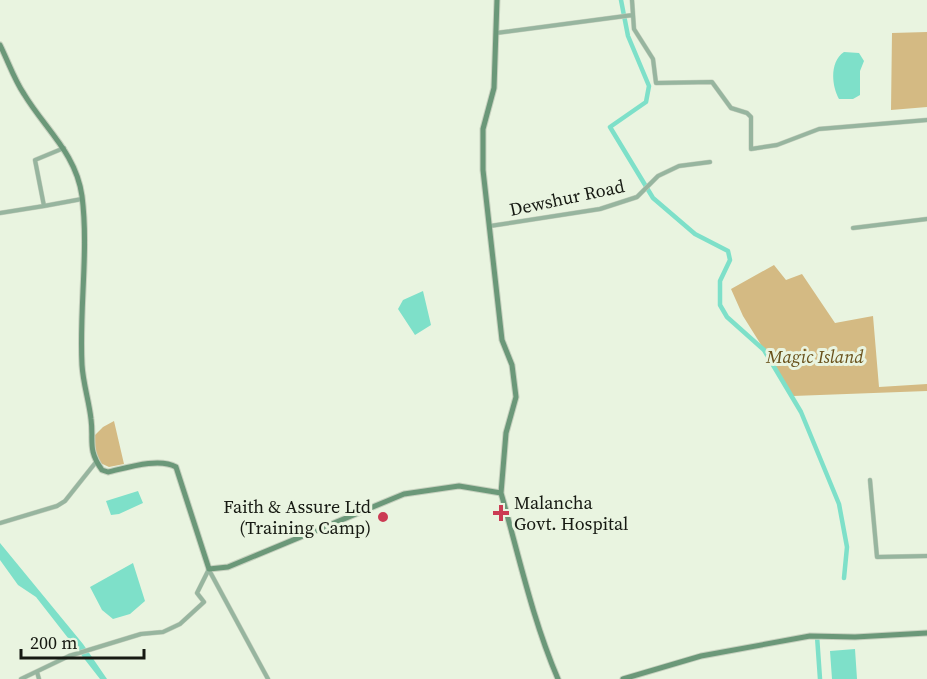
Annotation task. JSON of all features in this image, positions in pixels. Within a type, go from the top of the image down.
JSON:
[{"type":"main road","points":[[497,0],[494,88],[483,129],[483,170],[502,340],[512,364],[516,386],[516,397],[506,433],[501,493],[522,577],[542,643],[558,679]]},
{"type":"main road","points":[[1,49],[24,94],[64,148],[75,167],[82,199],[82,366],[92,422],[89,440],[96,462],[102,470],[108,472],[158,464],[171,464],[176,467],[209,569],[228,567],[404,494],[459,486],[501,493]]},
{"type":"main road","points":[[623,679],[701,656],[810,636],[927,633]]},
{"type":"street","points":[[632,0],[634,29],[653,59],[656,84],[695,80],[712,82],[732,108],[751,117],[751,149],[777,145],[819,129],[927,120]]},
{"type":"street","points":[[495,33],[633,15]]},
{"type":"street","points":[[44,206],[35,160],[64,148]]},
{"type":"street","name":"Dewshur Road","points":[[490,226],[600,208],[637,197],[658,176],[679,166],[711,162]]},
{"type":"street","points":[[0,213],[82,199]]},
{"type":"street","points":[[853,228],[927,219]]},
{"type":"street","points":[[0,524],[57,507],[65,501],[96,462]]},
{"type":"street","points":[[870,480],[877,557],[927,556]]},
{"type":"street","points":[[21,679],[69,656],[141,634],[163,632],[180,624],[204,602],[197,593],[209,569]]},
{"type":"street","points":[[209,569],[268,679]]},
{"type":"street","points":[[37,672],[39,679]]},
{"type":"green space","points":[[927,32],[927,107],[891,110],[892,33]]},
{"type":"green space","name":"Magic Island","points":[[774,265],[786,280],[802,274],[835,323],[873,316],[879,387],[927,384],[927,391],[793,396],[743,316],[731,289]]},
{"type":"green space","points":[[114,421],[124,464],[109,467],[96,461],[90,440],[103,427]]},
{"type":"water","points":[[844,52],[859,53],[864,61],[860,71],[860,95],[853,99],[839,99],[834,87],[834,67],[839,56]]},
{"type":"water","points":[[423,291],[431,325],[415,335],[398,309],[403,300]]},
{"type":"water","points":[[138,491],[143,503],[119,514],[111,515],[106,501]]},
{"type":"water","points":[[0,543],[83,644],[107,679],[100,679],[36,597],[18,585],[0,560]]},
{"type":"water","points":[[133,563],[145,601],[130,614],[113,619],[102,610],[90,587]]},
{"type":"water","points":[[855,649],[857,679],[832,679],[830,651]]},
{"type":"waterway","points":[[621,0],[628,36],[649,86],[646,102],[610,127],[653,198],[695,234],[728,251],[730,260],[720,281],[720,305],[727,317],[764,350],[801,412],[839,504],[847,547],[844,578]]},
{"type":"waterway","points":[[817,636],[820,679]]},
{"type":"place","name":"Malancha Govt. Hospital","points":[[501,513]]},
{"type":"place","name":"Faith & Assure Ltd (Training Camp)","points":[[383,517]]}]
